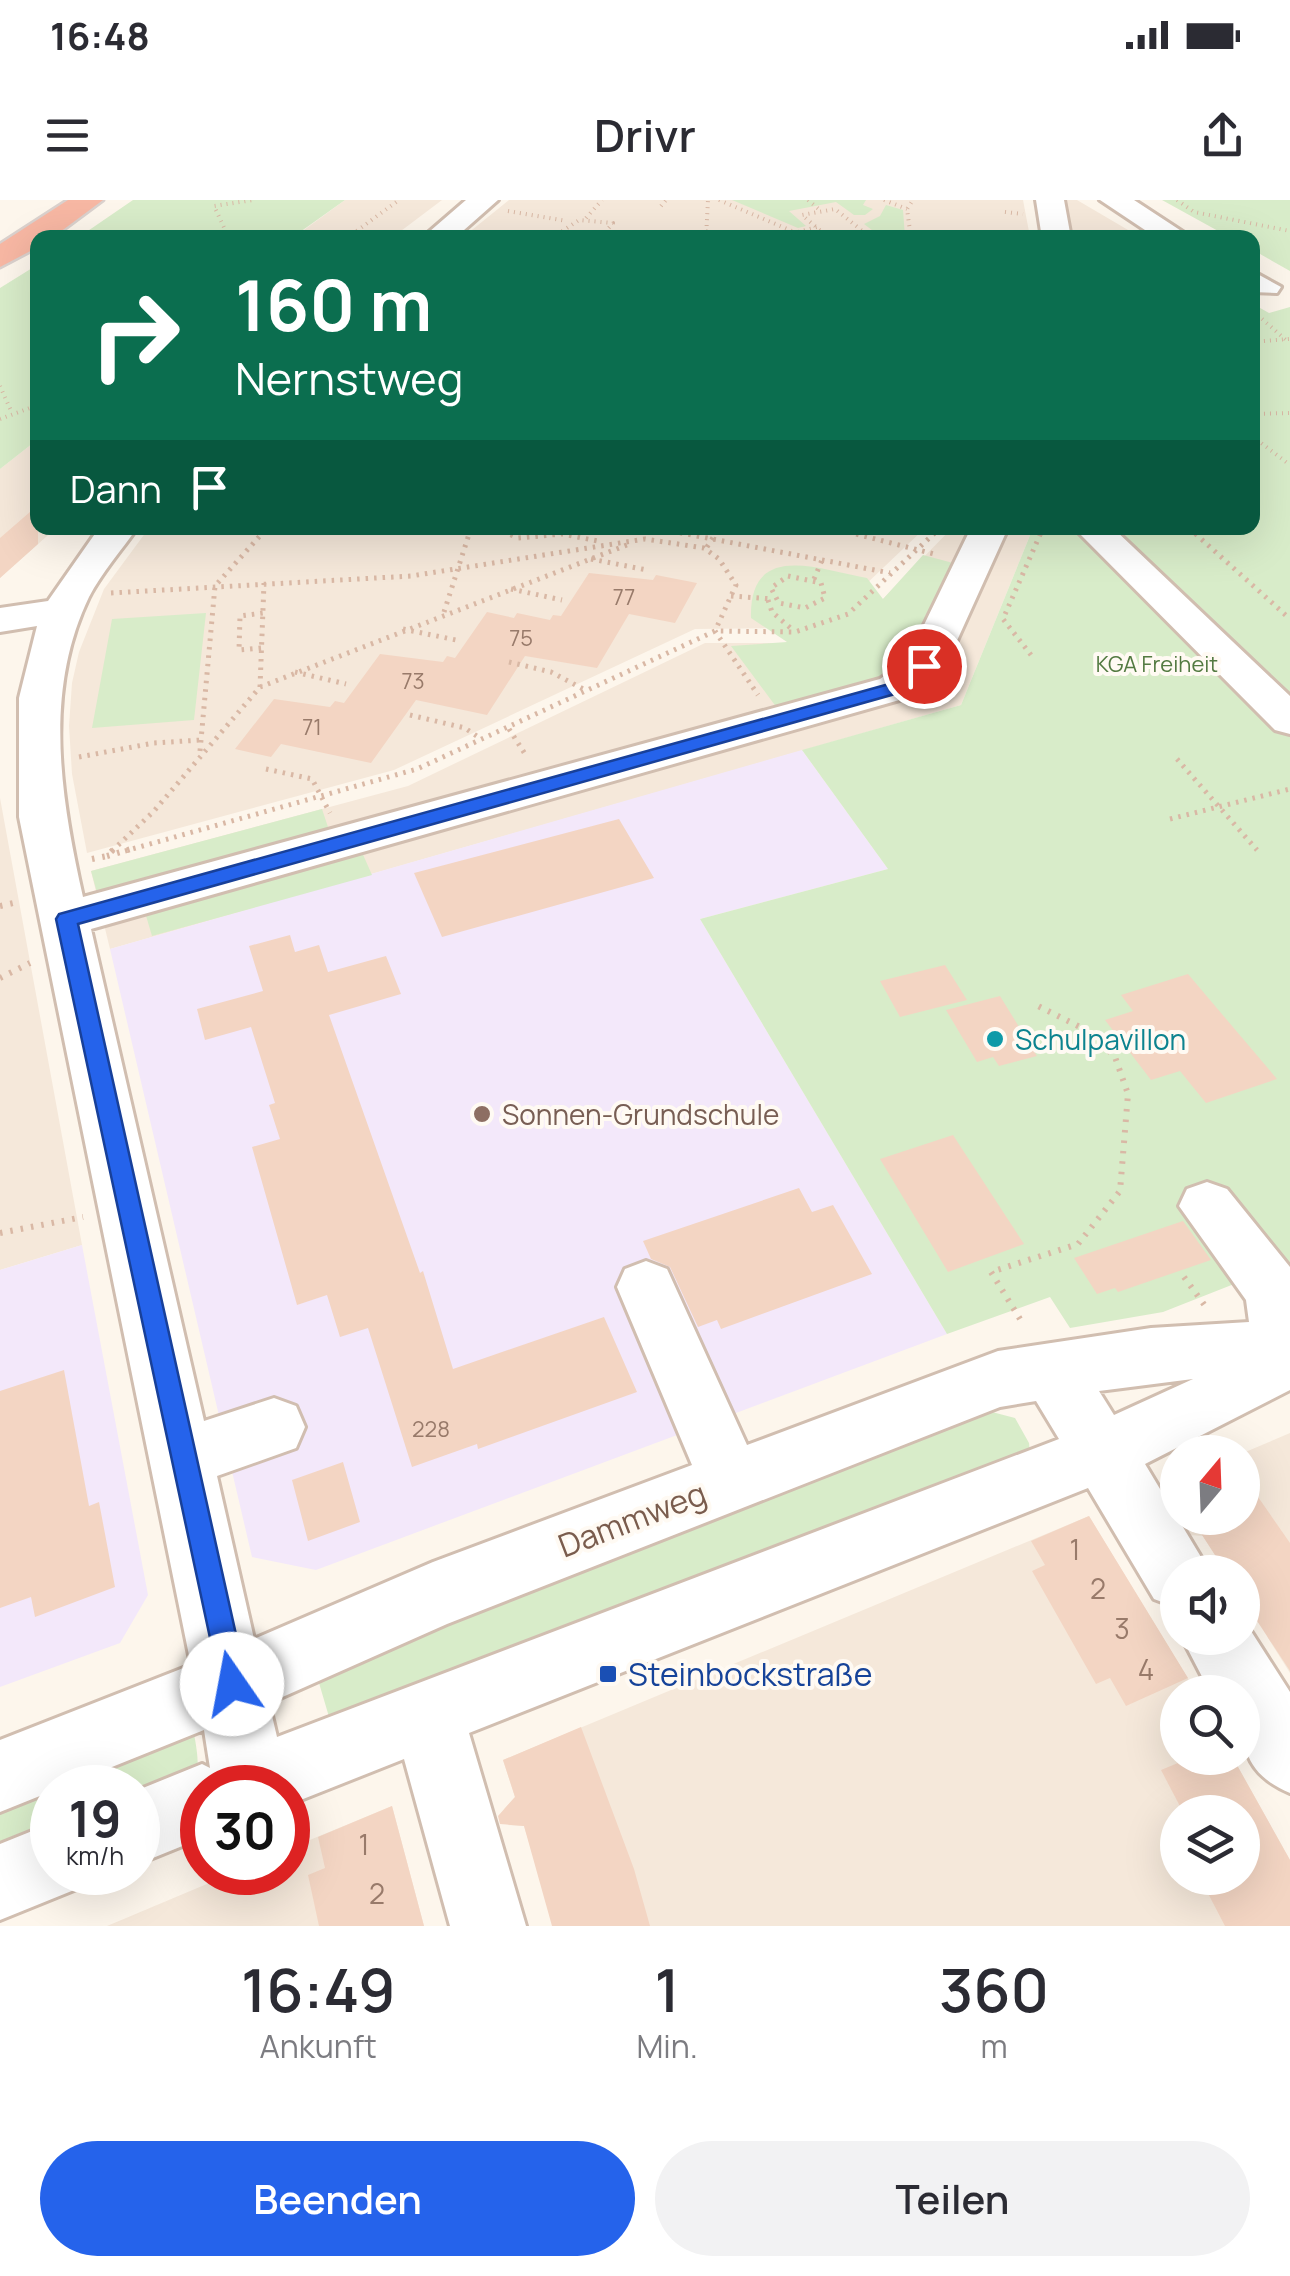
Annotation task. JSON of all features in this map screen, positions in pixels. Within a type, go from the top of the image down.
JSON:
[{"type":"highway","points":[[42,230],[88,200]]},
{"type":"highway","points":[[0,258],[30,238]]},
{"type":"street","points":[[1050,200],[1056,230]]},
{"type":"street","points":[[1114,200],[1165,230]]},
{"type":"street","points":[[448,230],[488,204]]},
{"type":"street","points":[[113,535],[64,603],[41,676],[37,751],[44,910],[128,1208],[184,1458],[232,1684],[231,1765]]},
{"type":"street","points":[[1099,535],[1290,720]]},
{"type":"street","points":[[44,910],[896,688],[924,666],[981,545]]},
{"type":"street","points":[[0,620],[64,603]]},
{"type":"street","points":[[296,1765],[1101,1453],[1252,1382],[1288,1357],[1274,1291],[1207,1206]]},
{"type":"street","points":[[646,1287],[732,1480]]},
{"type":"street","points":[[1035,1345],[1165,1555]]},
{"type":"street","name":"Dammweg","points":[[0,1776],[232,1684],[433,1596],[998,1378],[1035,1345],[1244,1348],[1288,1357]]},
{"type":"street","points":[[184,1458],[274,1428]]},
{"type":"street","points":[[1226,1655],[1290,1758]]},
{"type":"street","points":[[428,1714],[488,1926]]},
{"type":"street","points":[[0,1882],[30,1870]]},
{"type":"path","points":[[225,230],[214,206],[254,200]]},
{"type":"path","points":[[359,230],[399,200]]},
{"type":"path","points":[[586,218],[602,200]]},
{"type":"path","points":[[660,206],[666,200]]},
{"type":"path","points":[[706,230],[708,200]]},
{"type":"path","points":[[719,200],[792,230],[817,227]]},
{"type":"path","points":[[808,200],[821,211]]},
{"type":"path","points":[[884,200],[907,208]]},
{"type":"path","points":[[910,230],[907,208],[913,200]]},
{"type":"path","points":[[1177,200],[1194,212],[1290,232]]},
{"type":"path","points":[[488,204],[567,220],[621,220]]},
{"type":"path","points":[[820,230],[802,215],[835,208],[861,230]]},
{"type":"path","points":[[559,230],[567,220]]},
{"type":"path","points":[[606,230],[613,222]]},
{"type":"path","points":[[1264,319],[1288,339]]},
{"type":"path","points":[[1260,341],[1288,339]]},
{"type":"path","points":[[0,388],[12,414]]},
{"type":"path","points":[[0,418],[30,408]]},
{"type":"path","points":[[1260,414],[1290,413]]},
{"type":"path","points":[[1260,442],[1290,465]]},
{"type":"path","points":[[200,755],[215,586],[261,535]]},
{"type":"path","points":[[444,614],[469,535]]},
{"type":"path","points":[[510,535],[533,540],[544,535]]},
{"type":"path","points":[[575,535],[602,542]]},
{"type":"path","points":[[695,535],[891,573]]},
{"type":"path","points":[[707,547],[714,535]]},
{"type":"path","points":[[860,535],[918,550],[981,545]]},
{"type":"path","points":[[81,862],[417,769],[715,631],[795,632],[848,614],[933,535]]},
{"type":"path","points":[[1031,656],[1004,619],[1039,535]]},
{"type":"path","points":[[1197,535],[1290,619]]},
{"type":"path","points":[[107,856],[154,811],[260,687],[638,540]]},
{"type":"path","points":[[64,603],[215,586],[456,571],[602,542],[674,540],[707,547],[724,560],[736,585],[715,631]]},
{"type":"path","points":[[590,558],[646,570]]},
{"type":"path","points":[[814,579],[822,560]]},
{"type":"path","points":[[732,596],[771,600],[787,606],[814,606],[826,593],[814,579],[780,579],[770,588],[771,600],[772,612],[795,632]]},
{"type":"path","points":[[260,687],[264,584]]},
{"type":"path","points":[[509,588],[562,600]]},
{"type":"path","points":[[262,648],[239,650],[240,616],[263,613]]},
{"type":"path","points":[[402,629],[456,640]]},
{"type":"path","points":[[715,631],[776,721]]},
{"type":"path","points":[[509,662],[550,672],[588,691]]},
{"type":"path","points":[[295,672],[346,684]]},
{"type":"path","points":[[410,715],[465,728],[482,740]]},
{"type":"path","points":[[64,760],[154,743],[201,740]]},
{"type":"path","points":[[1177,759],[1257,850]]},
{"type":"path","points":[[266,769],[312,779],[323,797]]},
{"type":"path","points":[[1170,818],[1290,789]]},
{"type":"path","points":[[0,906],[44,910]]},
{"type":"path","points":[[1035,1345],[990,1272],[1078,1244],[1102,1214],[1120,1190],[1128,1094],[1114,1058],[1090,1032],[1038,1006]]},
{"type":"path","points":[[0,1233],[128,1208]]},
{"type":"path","points":[[1184,1277],[1206,1306]]},
{"type":"shaded area","points":[[345,200],[442,200],[402,230],[304,230]]},
{"type":"shaded area","points":[[509,200],[1023,200],[1029,230],[472,230]]},
{"type":"shaded area","points":[[1041,200],[1077,200],[1128,230],[1047,230]]},
{"type":"shaded area","points":[[30,445],[30,535],[48,535],[0,578],[0,469]]},
{"type":"shaded area","points":[[144,535],[918,535],[842,607],[780,628],[695,629],[394,770],[87,853],[72,774],[69,726],[79,652],[104,589]]},
{"type":"shaded area","points":[[945,535],[1030,535],[961,705],[110,949],[91,871],[408,786],[705,643],[789,643],[883,599]]},
{"type":"shaded area","name":"Sonnen-Grundschule","points":[[802,750],[888,869],[700,919],[947,1334],[316,1570],[252,1557],[110,949]]},
{"type":"shaded area","points":[[0,798],[82,1245],[0,1270]]},
{"type":"shaded area","points":[[82,1245],[148,1595],[120,1643],[0,1687],[0,1270]]},
{"type":"shaded area","points":[[1290,1433],[1290,1673],[1260,1618],[1260,1555],[1215,1555],[1203,1536],[1189,1535],[1260,1535],[1260,1446]]},
{"type":"shaded area","points":[[1089,1516],[1160,1633],[1160,1655],[1174,1655],[1186,1675],[1160,1675],[1160,1775],[1242,1775],[1254,1795],[1160,1795],[1160,1895],[1260,1895],[1260,1806],[1290,1860],[1290,1926],[555,1926],[524,1826],[508,1825],[504,1809],[515,1797],[503,1760]]},
{"type":"shaded area","points":[[392,1806],[424,1926],[107,1926],[181,1895],[310,1895],[310,1840]]},
{"type":"green space","points":[[133,200],[345,200],[303,230],[89,230]]},
{"type":"green space","points":[[732,200],[866,200],[863,205],[873,209],[865,215],[854,215],[836,202],[789,211],[806,226],[798,228]]},
{"type":"green space","points":[[1162,200],[1290,200],[1290,271],[1260,254],[1260,230],[1216,230]]},
{"type":"green space","points":[[886,205],[903,210],[904,230],[872,230],[864,224],[880,216]]},
{"type":"green space","points":[[30,269],[30,445],[0,469],[0,288]]},
{"type":"green space","name":"KGA Freiheit","points":[[1290,307],[1290,1262],[1163,1312],[1070,1328],[1050,1297],[947,1334],[700,919],[888,869],[802,750],[961,705],[1030,535],[1260,535],[1260,308],[1269,313]]},
{"type":"green space","points":[[923,555],[953,563],[911,663],[898,676],[777,708],[731,646],[787,642],[751,618],[753,594],[761,578],[774,569],[808,566],[867,578],[883,599]]},
{"type":"green space","points":[[206,613],[194,720],[92,728],[112,619]]},
{"type":"green space","points":[[322,809],[331,836],[99,900],[91,871]]},
{"type":"green space","points":[[361,850],[372,875],[152,936],[144,909]]},
{"type":"green space","points":[[992,1412],[1015,1418],[1029,1443],[1030,1453],[332,1727],[314,1666],[971,1413]]},
{"type":"green space","points":[[194,1734],[197,1765],[180,1765],[180,1789],[160,1797],[160,1765],[103,1765]]},
{"type":"green space","points":[[30,1790],[30,1848],[0,1860],[0,1800]]},
{"type":"building","points":[[30,512],[30,535],[38,535],[38,544],[0,578],[0,538]]},
{"type":"building","points":[[589,573],[653,580],[656,575],[697,583],[675,623],[629,614],[597,668],[525,656],[487,715],[416,700],[371,763],[281,744],[271,757],[235,749],[274,699],[330,707],[335,701],[344,703],[380,654],[443,662],[447,656],[455,658],[487,612],[550,620],[553,615],[561,616]]},
{"type":"building","points":[[619,819],[654,878],[442,937],[414,873]]},
{"type":"building","points":[[290,935],[295,952],[319,945],[328,972],[386,956],[401,994],[329,1015],[420,1273],[423,1271],[453,1369],[604,1317],[637,1392],[478,1449],[477,1444],[412,1467],[368,1328],[340,1337],[327,1295],[297,1305],[252,1147],[280,1139],[269,1105],[275,1103],[251,1027],[205,1040],[197,1009],[263,991],[249,946]]},
{"type":"building","points":[[945,965],[967,1000],[900,1017],[880,981]]},
{"type":"building","points":[[1188,974],[1277,1079],[1206,1103],[1180,1071],[1151,1080],[1105,1020],[1133,1011],[1121,995]]},
{"type":"building","name":"Schulpavillon","points":[[1000,996],[1037,1056],[999,1066],[993,1057],[977,1062],[946,1010]]},
{"type":"building","points":[[953,1135],[1024,1244],[948,1272],[880,1159]]},
{"type":"building","points":[[799,1188],[812,1212],[833,1205],[872,1274],[721,1329],[717,1320],[698,1327],[670,1267],[651,1259],[643,1241]]},
{"type":"building","points":[[1183,1221],[1211,1260],[1118,1292],[1115,1288],[1097,1294],[1074,1258]]},
{"type":"building","points":[[64,1370],[89,1506],[99,1502],[115,1587],[35,1617],[31,1597],[0,1608],[0,1391]]},
{"type":"building","points":[[343,1462],[360,1522],[308,1541],[292,1480]]},
{"type":"building","points":[[1260,1500],[1290,1543],[1290,1671],[1260,1625],[1260,1555],[1215,1555],[1202,1535],[1260,1535]]},
{"type":"building","points":[[1089,1516],[1160,1632],[1160,1655],[1174,1655],[1186,1675],[1160,1675],[1160,1691],[1126,1706],[1110,1678],[1096,1684],[1032,1571],[1045,1565],[1031,1541]]},
{"type":"building","points":[[581,1727],[634,1869],[650,1926],[552,1926],[524,1826],[500,1824],[498,1816],[515,1797],[503,1760]]},
{"type":"building","points":[[1164,1775],[1242,1775],[1254,1795],[1174,1795]]},
{"type":"building","points":[[392,1806],[424,1926],[319,1926],[310,1884],[310,1874],[325,1868],[318,1837]]},
{"type":"building","points":[[1260,1806],[1290,1860],[1290,1926],[1225,1926],[1209,1895],[1260,1895]]},
{"type":"place","name":"Schulpavillon","points":[[995,1039]]},
{"type":"place","name":"Sonnen-Grundschule","points":[[482,1114]]},
{"type":"place","name":"Steinbockstraße","points":[[608,1674]]},
{"type":"route","points":[[232,1684],[66,919],[896,688],[924,666]]}]
